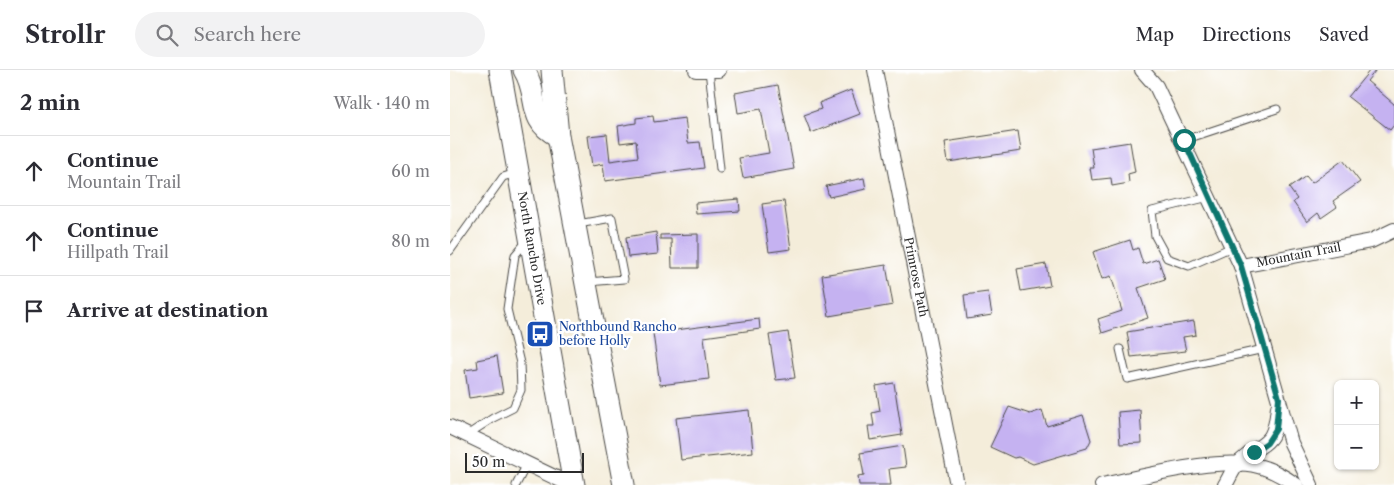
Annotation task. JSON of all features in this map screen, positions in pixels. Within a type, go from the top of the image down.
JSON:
[{"type":"main road","name":"North Rancho Drive","points":[[500,70],[572,485]]},
{"type":"main road","points":[[524,70],[528,77],[537,116],[543,127],[558,136]]},
{"type":"main road","points":[[552,70],[558,136],[624,485]]},
{"type":"street","points":[[696,70],[719,70]]},
{"type":"street","name":"Primrose Path","points":[[875,70],[957,485]]},
{"type":"street","name":"Mountain Trail","points":[[1142,70],[1156,86],[1184,140],[1241,266],[1371,241],[1394,230]]},
{"type":"street","points":[[1241,266],[1291,443],[1311,485]]},
{"type":"street","points":[[1225,485],[1237,465],[1267,443],[1276,429],[1279,398]]},
{"type":"street","points":[[450,427],[572,485]]},
{"type":"street","points":[[1102,485],[1184,469],[1237,465],[1258,466],[1296,485]]},
{"type":"lane","points":[[709,70],[720,169]]},
{"type":"lane","points":[[1184,140],[1277,109]]},
{"type":"lane","points":[[450,251],[503,177],[518,173]]},
{"type":"lane","points":[[1209,196],[1152,211],[1155,236],[1167,258],[1189,266],[1232,246]]},
{"type":"lane","points":[[574,224],[612,218],[624,279],[586,282]]},
{"type":"lane","points":[[467,435],[513,408],[521,390],[520,362],[507,309],[515,255],[529,239]]},
{"type":"lane","points":[[1120,349],[1127,379],[1264,349]]},
{"type":"lane","points":[[516,485],[527,464]]},
{"type":"building","points":[[1370,70],[1376,70],[1367,81],[1394,104],[1394,125],[1390,130],[1348,97]]},
{"type":"building","points":[[778,85],[794,169],[743,178],[739,158],[769,153],[761,109],[738,113],[735,93]]},
{"type":"building","points":[[851,90],[860,114],[811,133],[804,115],[821,109],[819,103]]},
{"type":"building","points":[[653,116],[654,122],[685,118],[688,143],[700,142],[704,168],[605,181],[603,164],[592,166],[588,136],[607,134],[610,161],[638,157],[636,141],[620,143],[618,126],[636,123],[636,118]]},
{"type":"building","points":[[1018,131],[1021,151],[948,162],[945,142]]},
{"type":"building","points":[[1130,142],[1135,172],[1128,174],[1129,183],[1112,186],[1111,178],[1092,180],[1090,168],[1094,168],[1091,148]]},
{"type":"building","points":[[1343,160],[1360,182],[1333,201],[1337,207],[1321,218],[1318,213],[1307,222],[1293,202],[1297,199],[1289,188],[1306,176],[1312,183]]},
{"type":"building","points":[[864,178],[866,189],[829,197],[826,186]]},
{"type":"building","points":[[739,199],[740,211],[696,214],[695,203]]},
{"type":"building","points":[[784,201],[791,249],[769,252],[762,204]]},
{"type":"building","points":[[656,232],[658,254],[628,257],[626,237]]},
{"type":"building","points":[[698,234],[698,268],[672,268],[671,239],[660,239],[660,235]]},
{"type":"building","points":[[1130,240],[1133,250],[1138,248],[1143,264],[1158,259],[1165,279],[1138,288],[1148,318],[1102,333],[1098,319],[1122,311],[1111,276],[1102,279],[1093,252]]},
{"type":"building","points":[[1046,264],[1050,286],[1021,291],[1017,269]]},
{"type":"building","points":[[886,265],[893,305],[829,316],[822,275]]},
{"type":"building","points":[[988,292],[992,315],[967,319],[964,295]]},
{"type":"building","points":[[759,319],[760,329],[704,337],[709,379],[660,385],[653,333]]},
{"type":"building","points":[[1194,321],[1196,335],[1183,337],[1186,351],[1131,357],[1127,332]]},
{"type":"building","points":[[788,332],[795,378],[776,380],[769,335]]},
{"type":"building","points":[[497,356],[503,393],[469,398],[465,370],[478,368],[477,360]]},
{"type":"building","points":[[894,383],[902,435],[870,440],[868,426],[874,426],[872,413],[880,411],[876,386]]},
{"type":"building","points":[[1009,407],[1030,414],[1042,410],[1047,426],[1083,415],[1091,440],[1087,448],[1033,464],[1018,457],[1014,458],[990,447]]},
{"type":"building","points":[[749,410],[753,452],[681,460],[676,418]]},
{"type":"building","points":[[1140,410],[1142,443],[1120,444],[1118,412]]},
{"type":"building","points":[[903,446],[906,467],[889,469],[891,485],[859,485],[858,476],[864,475],[860,453]]},
{"type":"place","name":"Northbound Rancho before Holly","points":[[540,334]]},
{"type":"route","points":[[1184,140],[1241,266],[1279,398],[1276,429],[1267,443],[1254,452]]}]
